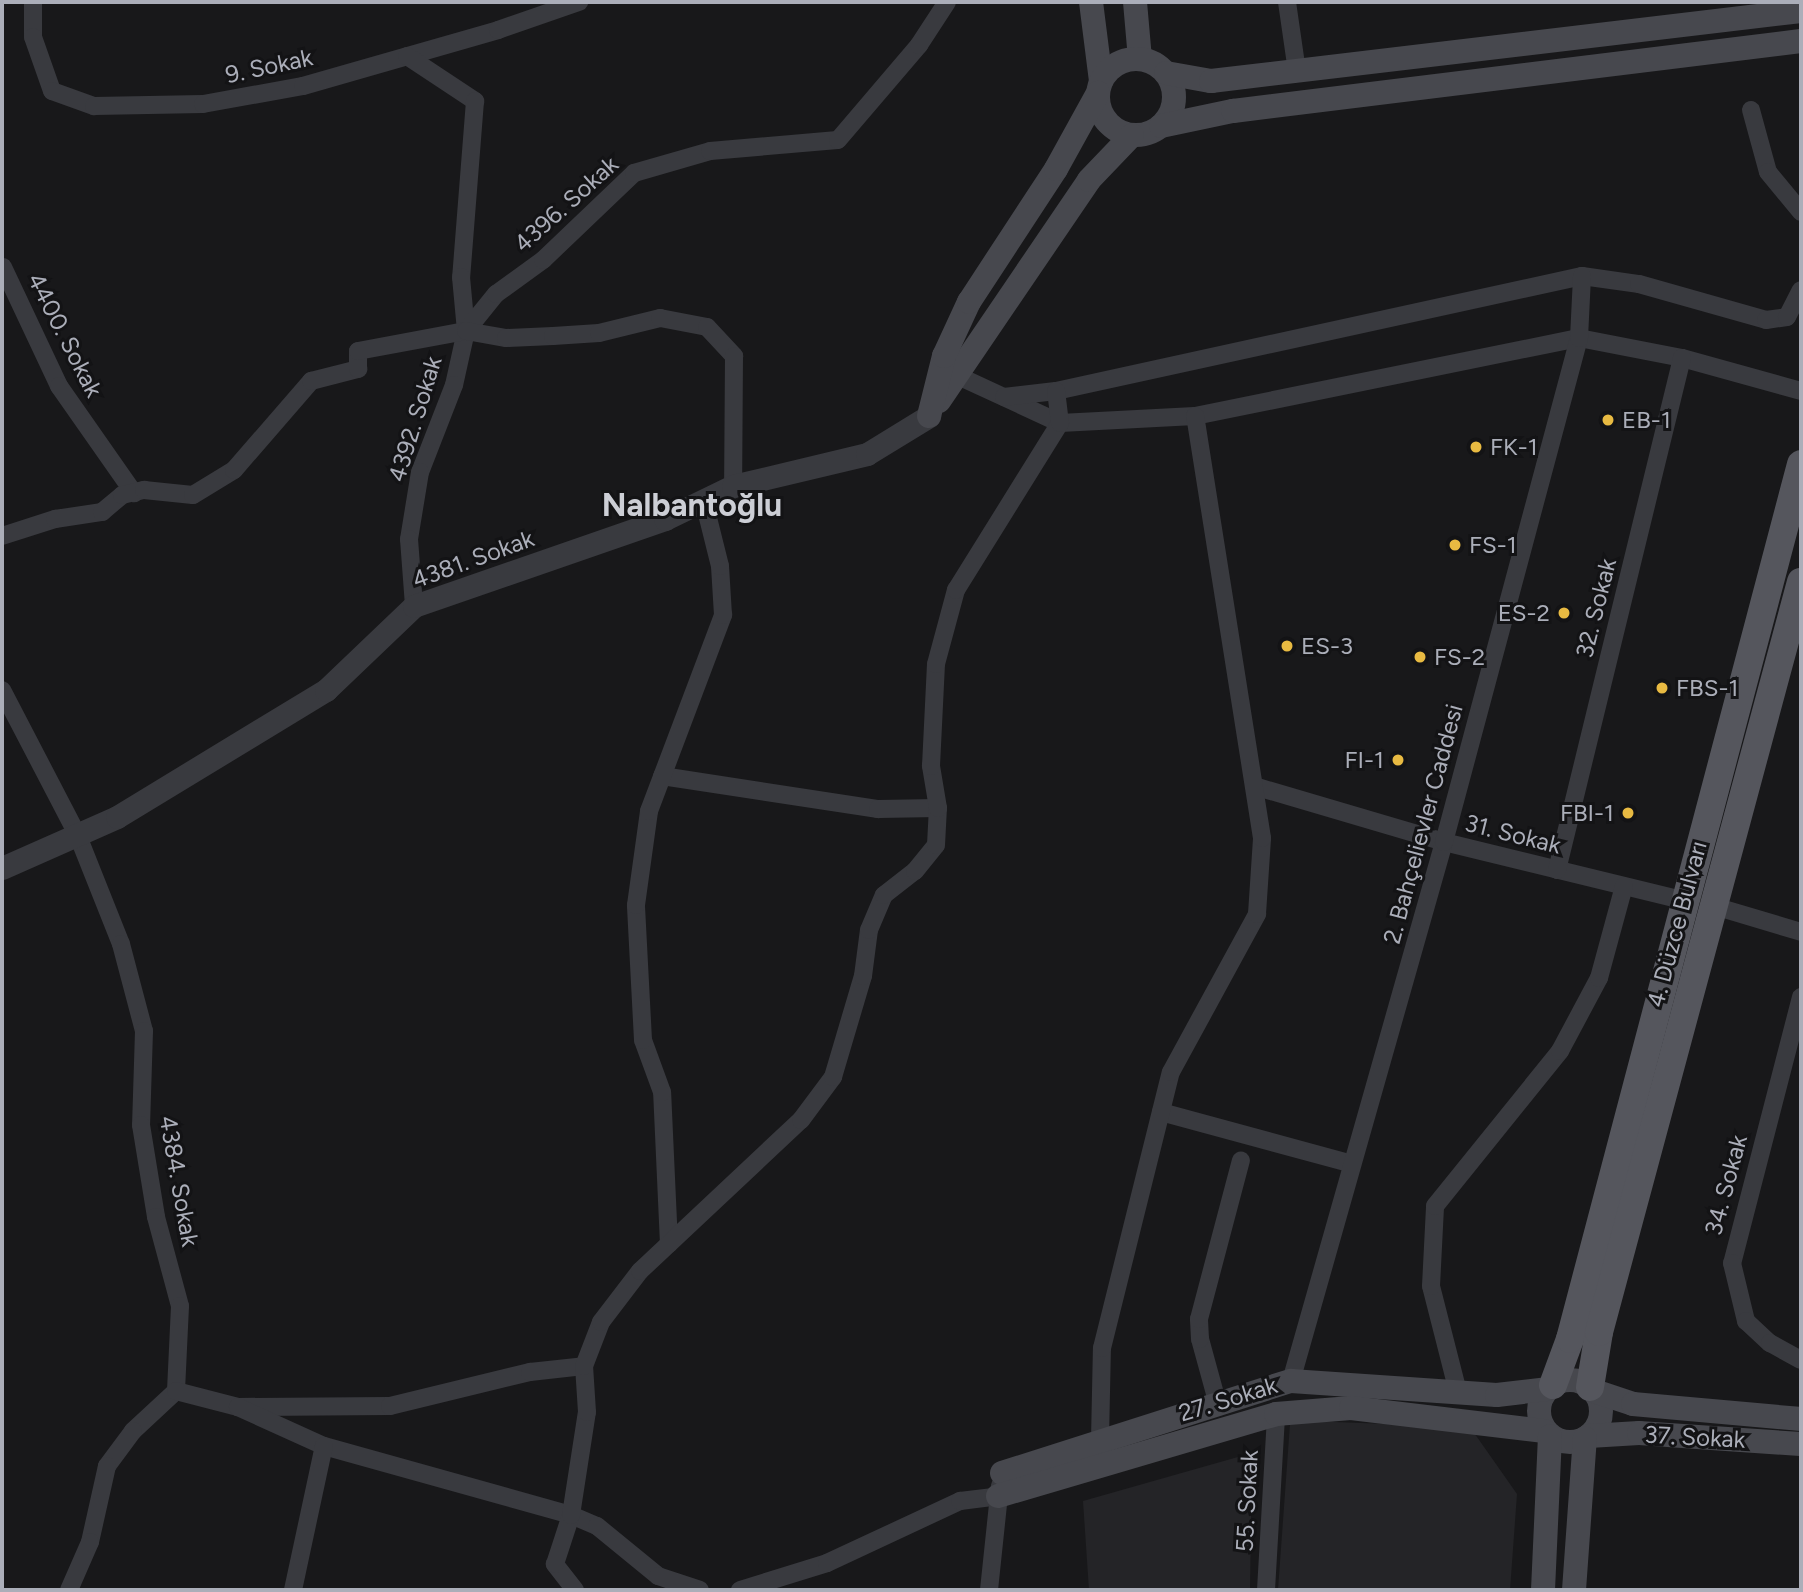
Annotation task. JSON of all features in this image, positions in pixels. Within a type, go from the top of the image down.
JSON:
[{"type":"main road","points":[[1091,2],[1100,87],[1099,105],[1111,125],[1132,135]]},
{"type":"main road","points":[[1135,2],[1140,59]]},
{"type":"main road","points":[[929,416],[950,366],[969,302],[1056,169],[1100,87],[1117,64],[1140,59],[1166,73],[1211,81],[1801,11]]},
{"type":"main road","points":[[950,366],[1089,180],[1132,135],[1233,111],[1801,41]]},
{"type":"main road","points":[[1161,127],[1169,117],[1175,95],[1166,73]]},
{"type":"main road","name":"4. Düzce Bulvarı","points":[[1550,1387],[1570,1339],[1682,900],[1801,464]]},
{"type":"main road","name":"4. Düzce Bulvarı","points":[[1592,1389],[1599,1332],[1801,582]]},
{"type":"main road","points":[[1543,1590],[1548,1433],[1539,1405],[1550,1387],[1572,1380],[1633,1404],[1800,1414]]},
{"type":"main road","name":"27. Sokak","points":[[1000,1485],[1100,1440],[1217,1401],[1291,1381],[1497,1395],[1550,1387]]},
{"type":"main road","points":[[1574,1590],[1587,1437],[1600,1419],[1592,1389]]},
{"type":"main road","points":[[1000,1485],[1276,1414],[1351,1408],[1548,1433],[1571,1443],[1587,1437]]},
{"type":"main road","points":[[1699,1437],[1701,1410]]},
{"type":"main road","name":"37. Sokak","points":[[1587,1437],[1699,1437],[1801,1444]]},
{"type":"street","name":"9. Sokak","points":[[33,2],[33,37],[52,91],[94,106],[203,104],[303,86],[579,2]]},
{"type":"street","name":"4396. Sokak","points":[[466,331],[496,294],[544,260],[634,173],[710,151],[838,139],[919,45],[947,2]]},
{"type":"street","points":[[1287,2],[1297,71]]},
{"type":"street","points":[[407,56],[475,101],[461,277],[466,331]]},
{"type":"street","points":[[1751,110],[1768,172],[1801,212]]},
{"type":"street","name":"4400. Sokak","points":[[4,267],[59,386],[134,493]]},
{"type":"street","points":[[1004,397],[1056,391],[1582,276],[1639,284],[1766,320],[1787,317],[1801,290]]},
{"type":"street","name":"2. Bahçelievler Caddesi","points":[[1291,1381],[1444,842],[1579,338],[1582,276]]},
{"type":"street","points":[[2,536],[55,519],[102,512],[122,495],[193,495],[234,470],[311,381],[358,369],[358,351],[466,331],[506,338],[599,333],[660,318],[707,327],[734,356],[733,485]]},
{"type":"street","name":"4392. Sokak","points":[[414,606],[409,539],[421,472],[454,385],[466,331]]},
{"type":"street","points":[[950,366],[1004,397],[1060,423],[1195,416],[1579,338],[1682,358],[1801,391]]},
{"type":"street","name":"32. Sokak","points":[[1558,870],[1682,358]]},
{"type":"street","points":[[575,1590],[555,1564],[571,1515],[587,1412],[584,1366],[601,1322],[640,1271],[801,1120],[833,1077],[863,976],[869,930],[884,895],[915,871],[936,845],[938,807],[931,766],[936,664],[956,590],[1060,423],[1056,391]]},
{"type":"street","name":"4381. Sokak","points":[[2,868],[78,836],[326,690],[414,606],[704,502],[733,485],[867,454],[929,416]]},
{"type":"street","points":[[1100,1440],[1102,1348],[1171,1072],[1256,915],[1262,838],[1195,416]]},
{"type":"street","points":[[669,1244],[662,1092],[643,1040],[636,905],[649,811],[723,615],[720,566],[704,502]]},
{"type":"street","name":"4384. Sokak","points":[[4,697],[78,836],[121,944],[144,1031],[141,1125],[156,1217],[180,1306],[176,1391]]},
{"type":"street","points":[[662,776],[878,809],[938,807]]},
{"type":"street","name":"31. Sokak","points":[[1254,786],[1444,842],[1682,900]]},
{"type":"street","points":[[1458,1392],[1431,1286],[1435,1206],[1560,1051],[1599,978],[1624,886]]},
{"type":"street","points":[[1714,906],[1801,932]]},
{"type":"street","name":"34. Sokak","points":[[1801,997],[1731,1263],[1746,1321],[1770,1343],[1801,1360]]},
{"type":"street","points":[[1161,1112],[1352,1164]]},
{"type":"street","points":[[1217,1401],[1200,1339],[1199,1319],[1241,1160]]},
{"type":"street","points":[[238,1407],[390,1406],[530,1372],[584,1366]]},
{"type":"street","points":[[69,1590],[90,1542],[107,1466],[133,1431],[176,1391],[238,1407],[324,1446],[571,1515],[597,1526],[658,1576],[700,1590]]},
{"type":"street","name":"55. Sokak","points":[[1266,1590],[1276,1414]]},
{"type":"street","points":[[293,1590],[324,1446]]},
{"type":"street","points":[[740,1590],[827,1563],[1000,1485],[989,1590]]},
{"type":"shaded area","points":[[1307,1421],[1470,1427],[1517,1494],[1510,1590],[1278,1590],[1290,1424]]},
{"type":"shaded area","points":[[1252,1453],[1250,1590],[1089,1590],[1083,1501]]},
{"type":"place","name":"EB-1","points":[[1608,420]]},
{"type":"place","name":"FK-1","points":[[1476,447]]},
{"type":"place","name":"FS-1","points":[[1455,545]]},
{"type":"place","name":"ES-2","points":[[1564,613]]},
{"type":"place","name":"ES-3","points":[[1287,646]]},
{"type":"place","name":"FS-2","points":[[1420,657]]},
{"type":"place","name":"FBS-1","points":[[1662,688]]},
{"type":"place","name":"FI-1","points":[[1398,760]]},
{"type":"place","name":"FBI-1","points":[[1628,813]]},
{"type":"district","name":"Nalbantoğlu","points":[[692,505]]}]
